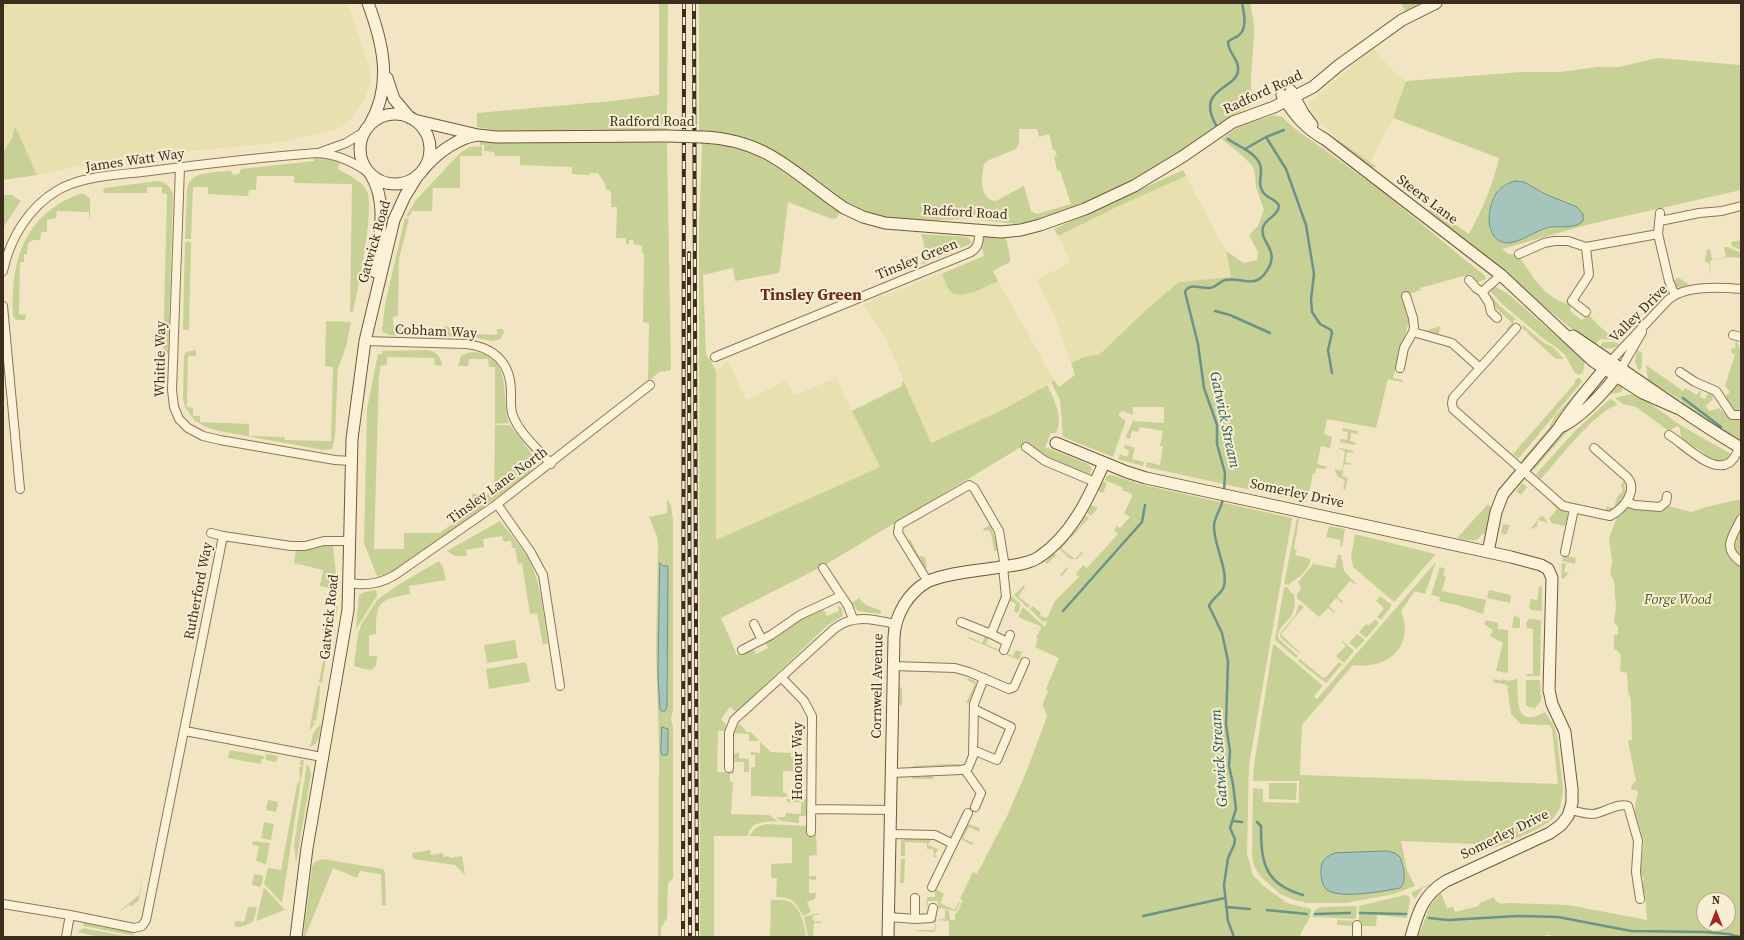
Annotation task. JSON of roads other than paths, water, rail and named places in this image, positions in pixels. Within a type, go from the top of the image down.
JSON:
[{"type":"street","points":[[368,3],[376,26],[384,68],[393,96],[403,111],[425,132],[429,144],[429,157],[421,172],[409,181],[394,184],[382,182],[369,173],[363,165],[360,154],[360,144],[367,128],[380,107],[384,68]]},
{"type":"street","name":"Radford Road","points":[[413,119],[478,135],[500,137],[667,136],[703,137],[739,142],[764,151],[782,162],[844,208],[868,218],[898,224],[979,229],[1001,232],[1021,230],[1040,226],[1085,209],[1156,173],[1237,120],[1270,109],[1288,96],[1322,81],[1342,64],[1402,20],[1436,3]]},
{"type":"street","name":"Steers Lane","points":[[1288,96],[1294,115],[1301,122],[1501,275],[1551,322],[1607,365],[1619,373],[1639,380],[1677,408],[1740,448]]},
{"type":"street","points":[[367,128],[379,118],[389,115],[401,115],[413,119]]},
{"type":"street","name":"James Watt Way","points":[[3,271],[10,246],[21,227],[37,207],[59,190],[75,182],[180,167],[317,153],[346,143],[367,128]]},
{"type":"street","name":"Radford Road","points":[[421,172],[446,149],[464,139],[478,135]]},
{"type":"street","name":"James Watt Way","points":[[317,153],[339,158],[369,173]]},
{"type":"street","name":"Whittle Way","points":[[180,167],[172,390],[174,406],[179,419],[193,431],[213,439],[335,460],[351,461]]},
{"type":"street","name":"Gatwick Road","points":[[296,937],[306,848],[348,610],[350,583],[351,461],[353,429],[365,340],[374,298],[396,215],[405,196],[421,172]]},
{"type":"street","name":"Gatwick Road","points":[[369,173],[378,192],[381,205],[374,298]]},
{"type":"street","points":[[1674,294],[1669,281],[1658,234],[1660,217],[1722,211],[1741,206]]},
{"type":"street","name":"Tinsley Green","points":[[715,357],[971,252],[978,246],[979,229]]},
{"type":"street","points":[[1519,254],[1544,243],[1568,241],[1586,247],[1658,234]]},
{"type":"street","points":[[1586,247],[1589,275],[1572,301],[1586,312]]},
{"type":"street","points":[[1482,292],[1501,275]]},
{"type":"street","points":[[1470,280],[1476,288],[1482,292],[1488,303],[1490,312],[1497,318]]},
{"type":"street","name":"Valley Drive","points":[[1607,365],[1674,294],[1686,290],[1741,289]]},
{"type":"street","points":[[1400,368],[1404,348],[1413,332],[1413,318],[1406,296]]},
{"type":"street","points":[[3,306],[20,489]]},
{"type":"street","points":[[1559,428],[1590,405],[1619,373],[1647,323]]},
{"type":"street","points":[[1516,328],[1453,398],[1453,409],[1561,504],[1574,509],[1610,516],[1626,502],[1630,495],[1629,479],[1594,448]]},
{"type":"street","points":[[1413,332],[1452,343],[1480,368]]},
{"type":"street","name":"Cobham Way","points":[[365,340],[466,344],[482,347],[492,351],[502,360],[508,372],[511,386],[511,410],[514,417],[521,430],[551,464]]},
{"type":"street","points":[[1488,552],[1500,502],[1508,488],[1559,428],[1607,365]]},
{"type":"street","points":[[1680,372],[1695,382],[1716,391],[1732,414],[1741,415]]},
{"type":"street","name":"Tinsley Lane North","points":[[350,583],[364,585],[376,583],[392,577],[497,504],[551,464],[650,385]]},
{"type":"street","points":[[1670,435],[1699,458],[1715,464],[1722,465],[1728,463],[1732,460],[1740,448]]},
{"type":"street","name":"Somerley Drive","points":[[1056,443],[1134,475],[1488,552],[1541,565],[1548,569],[1551,573],[1549,690],[1552,704],[1565,732],[1572,789],[1571,810],[1565,821],[1550,833],[1446,881],[1433,890],[1419,911],[1411,937]]},
{"type":"street","points":[[1026,447],[1045,461],[1095,482]]},
{"type":"street","name":"Cornwell Avenue","points":[[888,937],[895,624],[909,598],[928,582],[941,577],[1004,567],[1034,560],[1051,546],[1074,521],[1104,463]]},
{"type":"street","points":[[928,582],[898,533],[899,525],[969,485],[974,488],[999,531],[1006,597],[991,634]]},
{"type":"street","points":[[1626,502],[1635,506],[1660,507],[1665,504],[1667,496]]},
{"type":"street","points":[[497,504],[530,550],[543,575],[560,686]]},
{"type":"street","points":[[1565,552],[1574,509]]},
{"type":"street","points":[[1741,519],[1729,549],[1741,562]]},
{"type":"street","points":[[211,533],[223,536]]},
{"type":"street","name":"Rutherford Way","points":[[70,915],[134,928],[142,926],[146,922],[223,536],[291,546],[305,546],[324,541],[351,541]]},
{"type":"street","points":[[823,568],[851,612],[853,619]]},
{"type":"street","points":[[742,650],[762,640],[800,615],[841,596]]},
{"type":"street","points":[[729,768],[729,733],[732,724],[781,677],[838,626],[853,619],[871,618],[895,624]]},
{"type":"street","points":[[961,622],[991,634],[1009,638],[1004,650]]},
{"type":"street","points":[[754,624],[762,640]]},
{"type":"street","points":[[893,666],[955,668],[1012,689],[1025,662]]},
{"type":"street","name":"Honour Way","points":[[781,677],[804,701],[812,716],[811,832]]},
{"type":"street","points":[[892,773],[965,770],[971,765],[974,709],[976,697],[984,678]]},
{"type":"street","points":[[973,750],[997,760],[1011,727],[974,709]]},
{"type":"street","points":[[185,731],[322,757]]},
{"type":"street","points":[[965,770],[981,793],[975,807]]},
{"type":"street","points":[[1571,810],[1581,813],[1595,814],[1622,805],[1628,806],[1639,846],[1636,872],[1640,899]]},
{"type":"street","name":"Honour Way","points":[[811,808],[892,810]]},
{"type":"street","points":[[932,887],[968,814]]},
{"type":"street","points":[[891,834],[935,835],[954,844]]},
{"type":"street","points":[[915,898],[915,919]]},
{"type":"street","points":[[3,904],[70,915],[66,937]]},
{"type":"street","points":[[889,917],[915,919],[931,918],[932,908]]},
{"type":"street","points":[[1357,925],[1357,937]]},
{"type":"water","points":[[1515,181],[1524,182],[1545,194],[1577,207],[1583,214],[1583,221],[1580,224],[1568,227],[1550,227],[1523,239],[1512,242],[1507,243],[1499,241],[1494,236],[1489,222],[1491,206],[1497,192],[1505,185]]},
{"type":"water","points":[[660,563],[663,566],[668,566],[667,707],[665,711],[661,711],[660,709],[658,677]]},
{"type":"water","points":[[662,727],[668,729],[667,755],[662,755],[661,752]]},
{"type":"water","points":[[1387,851],[1395,853],[1400,857],[1404,881],[1400,888],[1373,893],[1340,894],[1332,892],[1324,887],[1321,868],[1324,860],[1330,855],[1335,853]]},
{"type":"waterway","name":"Gatwick Stream","points":[[1216,125],[1211,113],[1210,104],[1218,91],[1236,77],[1238,71],[1237,63],[1230,50],[1228,42],[1238,36],[1243,29],[1244,11],[1242,3]]},
{"type":"waterway","points":[[1266,137],[1284,130]]},
{"type":"waterway","points":[[1245,149],[1266,137],[1286,169],[1306,225],[1314,274],[1311,299],[1312,312],[1320,324],[1331,330],[1332,333],[1328,350],[1332,373]]},
{"type":"waterway","name":"Gatwick Stream","points":[[1224,491],[1225,473],[1217,444],[1217,425],[1204,388],[1198,344],[1185,292],[1189,287],[1211,288],[1225,280],[1232,279],[1249,282],[1260,279],[1265,274],[1272,259],[1270,249],[1263,236],[1263,227],[1276,212],[1279,206],[1276,201],[1267,196],[1261,189],[1261,171],[1258,160],[1249,152],[1228,139]]},
{"type":"waterway","points":[[1215,311],[1230,315],[1270,333]]},
{"type":"waterway","points":[[1683,398],[1721,427]]},
{"type":"waterway","name":"Gatwick Stream","points":[[1223,498],[1214,527],[1225,579],[1223,589],[1209,606],[1222,633],[1228,661],[1226,725],[1230,751],[1229,766],[1236,809],[1230,828],[1235,839],[1228,858],[1224,885],[1228,921],[1234,937]]},
{"type":"waterway","points":[[1063,611],[1142,522],[1145,505]]},
{"type":"waterway","points":[[1233,821],[1242,822]]},
{"type":"waterway","points":[[1257,822],[1261,826],[1262,850],[1267,870],[1280,885],[1303,895]]},
{"type":"waterway","points":[[1143,916],[1225,898]]},
{"type":"waterway","points":[[1226,907],[1250,909]]},
{"type":"waterway","points":[[1267,910],[1307,914]]},
{"type":"waterway","points":[[1315,914],[1350,913]]},
{"type":"waterway","points":[[1360,913],[1406,914]]},
{"type":"waterway","points":[[1429,918],[1448,920],[1518,916],[1558,917],[1631,931],[1705,932],[1741,937]]},
{"type":"railway","points":[[683,937],[684,3]]},
{"type":"railway","points":[[694,3],[697,937]]},
{"type":"railway","points":[[689,253],[690,937]]},
{"type":"district","name":"Tinsley Green","points":[[811,296]]},
{"type":"park label","name":"Forge Wood","points":[[1678,600]]}]
